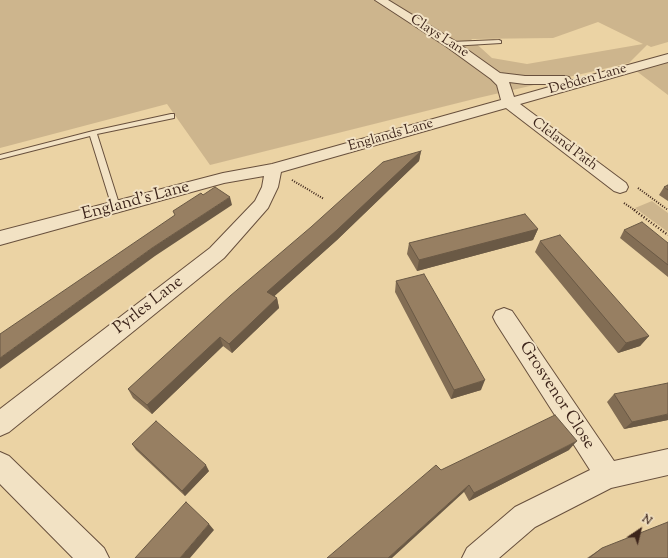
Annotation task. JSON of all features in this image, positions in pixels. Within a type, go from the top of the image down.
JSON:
[{"type":"street","name":"Clays Lane","points":[[380,0],[451,44],[496,76],[504,84],[509,103]]},
{"type":"street","name":"Debden Lane","points":[[509,103],[668,58]]},
{"type":"street","name":"Clays Lane","points":[[496,76],[525,80],[569,80],[580,82]]},
{"type":"street","name":"Englands Lane","points":[[273,169],[509,103]]},
{"type":"street","name":"Cleland Path","points":[[509,103],[620,187]]},
{"type":"street","name":"England's Lane","points":[[0,238],[223,178],[273,169]]},
{"type":"street","name":"Pyrles Lane","points":[[0,424],[217,253],[262,204],[270,187],[273,169]]},
{"type":"street","name":"Grosvenor Close","points":[[504,317],[608,475]]},
{"type":"street","points":[[477,558],[525,517],[608,475],[668,462]]},
{"type":"street","points":[[0,465],[94,558]]},
{"type":"lane","points":[[451,44],[499,42]]},
{"type":"lane","points":[[0,157],[93,133],[171,116]]},
{"type":"lane","points":[[93,133],[116,207]]},
{"type":"path","points":[[273,169],[324,199]]},
{"type":"path","points":[[668,210],[634,186],[620,187],[614,196],[668,235]]},
{"type":"shaded area","points":[[0,0],[668,0],[668,42],[651,47],[647,45],[629,63],[478,98],[210,165],[167,104],[0,148]],"holes":[[[598,22],[643,44],[527,64],[492,58],[471,39],[553,38]]]},
{"type":"shaded area","points":[[668,55],[668,95],[635,70]]},
{"type":"shaded area","points":[[652,201],[668,213],[668,232],[635,208]]},
{"type":"building","points":[[421,151],[337,230],[267,292],[277,298],[229,344],[220,337],[147,405],[128,389],[230,296],[311,227],[383,162]]},
{"type":"building","points":[[215,187],[230,197],[152,248],[0,358],[0,334],[175,215],[173,211],[201,193],[203,195]]},
{"type":"building","points":[[525,214],[538,229],[419,260],[409,243]]},
{"type":"building","points":[[642,222],[668,243],[668,265],[624,230]]},
{"type":"building","points":[[560,235],[649,336],[626,343],[540,241]]},
{"type":"building","points":[[424,274],[485,380],[454,390],[396,281]]},
{"type":"building","points":[[668,383],[668,414],[632,422],[614,394]]},
{"type":"building","points":[[555,415],[577,441],[474,493],[469,485],[388,558],[327,558],[436,465],[441,470]]},
{"type":"building","points":[[156,421],[206,465],[182,491],[132,444]]},
{"type":"building","points":[[186,502],[209,524],[180,558],[135,558]]},
{"type":"building","points":[[668,522],[668,558],[589,558],[602,548]]}]
